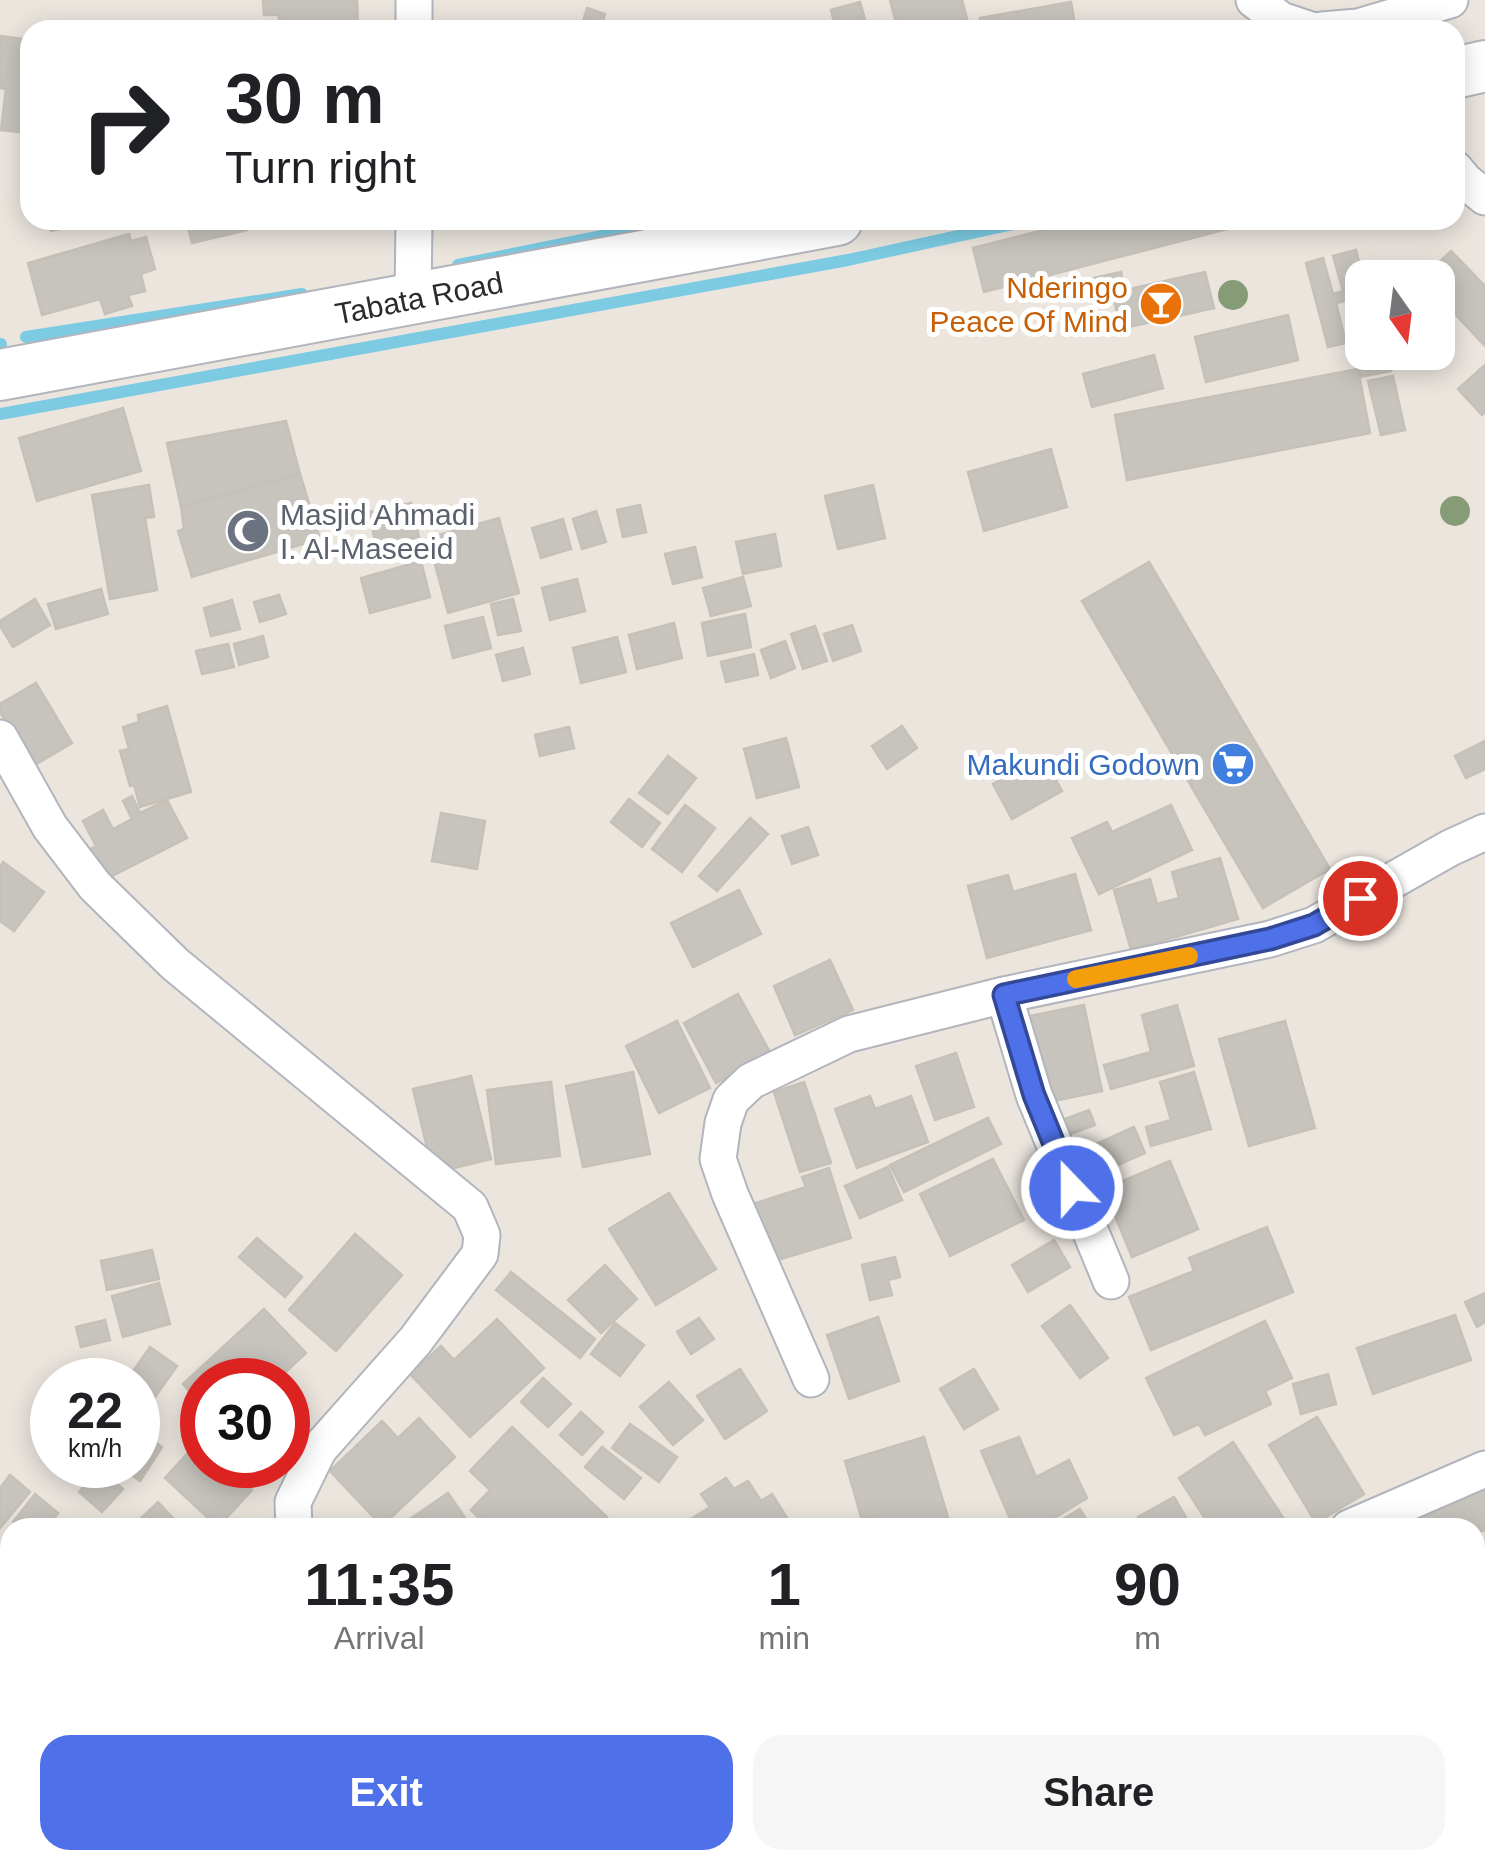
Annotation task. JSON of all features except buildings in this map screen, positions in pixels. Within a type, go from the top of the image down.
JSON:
[{"type":"main road","name":"Tabata Road","points":[[0,375],[783,230]]},
{"type":"street","points":[[1254,0],[1281,20]]},
{"type":"street","points":[[1382,20],[1450,0]]},
{"type":"street","points":[[1465,181],[1485,197]]},
{"type":"street","points":[[413,299],[414,230]]},
{"type":"street","points":[[0,738],[50,827],[95,886],[176,964],[470,1206],[482,1234],[480,1254],[437,1312],[319,1449],[293,1502],[294,1518]]},
{"type":"street","points":[[811,1379],[718,1159],[731,1100],[751,1081],[849,1034],[1004,995],[1270,939],[1314,925],[1485,832]]},
{"type":"street","points":[[1004,995],[1034,1095],[1110,1281]]},
{"type":"street","points":[[1371,1518],[1485,1469]]},
{"type":"waterway","points":[[458,265],[631,230]]},
{"type":"waterway","points":[[0,414],[848,260],[985,230]]},
{"type":"waterway","points":[[26,337],[302,294]]},
{"type":"slow traffic","points":[[1076,979],[1189,956]]},
{"type":"place","name":"Nderingo Peace Of Mind","points":[[1161,304]]},
{"type":"place","name":"Masjid Ahmadi I. Al-Maseeid","points":[[248,531]]},
{"type":"place","name":"Makundi Godown","points":[[1233,764]]},
{"type":"route","points":[[1072,1188],[1034,1095],[1004,995],[1270,939],[1314,925],[1360,898]]}]
